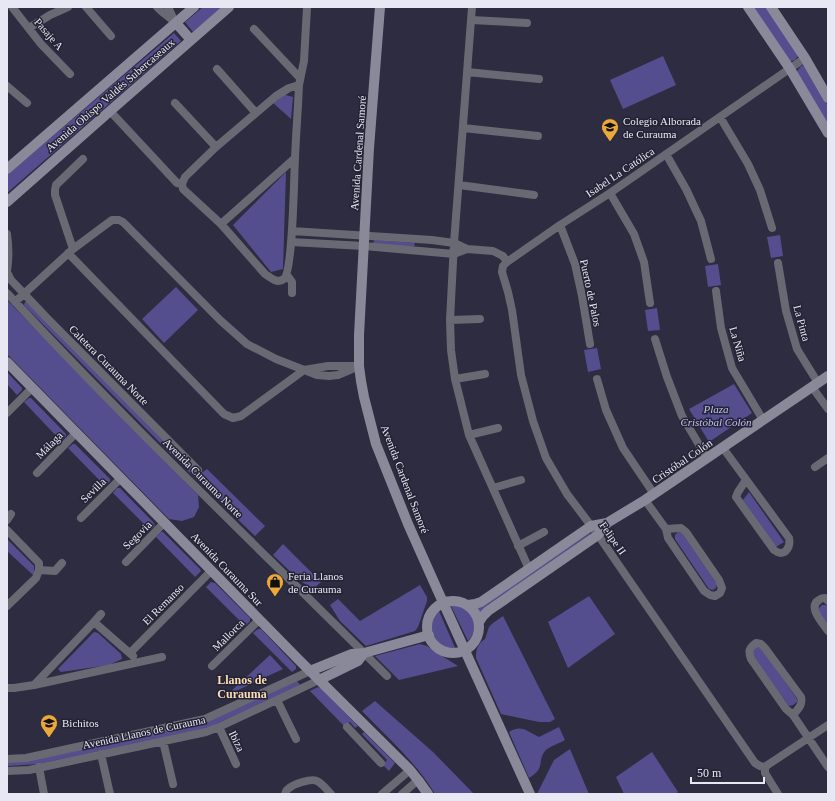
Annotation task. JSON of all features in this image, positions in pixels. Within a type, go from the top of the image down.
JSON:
[{"type":"street","name":"Pasaje A","points":[[12,7],[41,44],[70,74]]},
{"type":"street","points":[[29,28],[50,15],[68,7]]},
{"type":"street","points":[[86,7],[111,36]]},
{"type":"street","points":[[157,7],[176,23],[191,40]]},
{"type":"street","points":[[168,7],[176,23]]},
{"type":"street","name":"Avenida Obispo Valdés Subercaseaux","points":[[7,169],[194,7]]},
{"type":"street","name":"Avenida Obispo Valdés Subercaseaux","points":[[7,202],[229,7]]},
{"type":"street","points":[[300,82],[276,96],[256,113],[185,177],[182,184],[183,189],[220,224],[266,274],[272,279],[278,281],[283,280],[287,275],[291,242],[300,82],[304,61],[307,7]]},
{"type":"street","name":"Avenida Cardenal Samoré","points":[[380,7],[369,148],[359,335],[359,366],[364,397],[376,444],[408,524],[530,794]]},
{"type":"street","points":[[472,7],[454,243],[450,320],[451,350],[455,379],[469,435],[529,570]]},
{"type":"street","points":[[748,7],[790,69],[828,133]]},
{"type":"street","points":[[771,7],[805,58],[828,98]]},
{"type":"street","points":[[471,20],[527,23]]},
{"type":"street","points":[[254,28],[300,82]]},
{"type":"street","name":"Isabel La Católica","points":[[506,262],[720,118],[805,58]]},
{"type":"street","points":[[217,69],[256,113]]},
{"type":"street","points":[[467,72],[540,79]]},
{"type":"street","points":[[7,86],[27,103]]},
{"type":"street","points":[[175,103],[216,148]]},
{"type":"street","points":[[110,111],[177,183],[182,184]]},
{"type":"street","points":[[720,118],[748,164],[760,190],[772,228]]},
{"type":"street","points":[[463,128],[538,136]]},
{"type":"street","points":[[666,154],[702,221],[711,259]]},
{"type":"street","points":[[220,224],[295,158]]},
{"type":"street","points":[[83,159],[56,185],[55,190],[55,195],[71,251],[224,414],[232,418],[242,416],[304,370]]},
{"type":"street","points":[[459,185],[534,195]]},
{"type":"street","points":[[610,193],[634,234],[644,262],[650,303]]},
{"type":"street","points":[[15,302],[71,251],[112,220],[119,220],[123,222],[220,320],[247,344],[276,359],[317,375],[338,375],[359,366]]},
{"type":"street","name":"Puerto de Palos","points":[[560,225],[575,264],[590,344]]},
{"type":"street","points":[[292,231],[454,254],[467,249]]},
{"type":"street","name":"Caletera Curauma Norte","points":[[7,234],[9,250],[7,272],[10,280],[198,470]]},
{"type":"street","points":[[291,242],[432,240],[454,243],[467,249],[493,252],[502,256],[506,262]]},
{"type":"street","name":"Felipe II","points":[[506,262],[503,266],[502,272],[512,310],[520,375],[533,421],[546,458],[567,494],[598,535],[755,763],[765,768],[765,773],[778,794]]},
{"type":"street","name":"La Pinta","points":[[778,263],[786,311],[797,349],[828,409]]},
{"type":"street","points":[[287,275],[292,282],[292,293]]},
{"type":"street","name":"La Niña","points":[[716,291],[722,328],[732,368],[763,420]]},
{"type":"street","name":"Avenida Curauma Norte","points":[[7,293],[182,473],[387,676]]},
{"type":"street","points":[[450,320],[480,319]]},
{"type":"street","points":[[655,338],[667,377],[682,416],[707,458]]},
{"type":"street","name":"Avenida Curauma Sur","points":[[7,362],[259,620],[410,770],[428,794]]},
{"type":"street","points":[[455,379],[485,374]]},
{"type":"street","name":"Cristóbal Colón","points":[[468,605],[481,602],[591,526],[607,523],[645,500],[828,376]]},
{"type":"street","points":[[597,379],[606,410],[623,448],[654,494]]},
{"type":"street","points":[[7,413],[32,388]]},
{"type":"street","points":[[469,435],[498,428]]},
{"type":"street","name":"Málaga","points":[[37,473],[76,433]]},
{"type":"street","points":[[723,448],[789,538],[790,544],[787,550],[782,553],[777,553],[774,550],[736,497],[746,480]]},
{"type":"street","points":[[180,452],[182,473]]},
{"type":"street","points":[[815,467],[828,458]]},
{"type":"street","name":"Sevilla","points":[[81,518],[121,478]]},
{"type":"street","points":[[493,488],[521,480]]},
{"type":"street","points":[[645,500],[666,529],[668,538],[704,591],[715,596],[720,593],[722,588],[719,580],[686,532],[681,528],[666,529]]},
{"type":"street","name":"Segovia","points":[[126,562],[164,523]]},
{"type":"street","name":"Cristóbal Colón","points":[[479,622],[488,611],[598,535],[607,523]]},
{"type":"street","points":[[7,530],[39,563],[39,570],[36,578],[7,606]]},
{"type":"street","points":[[518,546],[544,532]]},
{"type":"street","points":[[39,570],[55,570],[62,563]]},
{"type":"street","name":"El Remanso","points":[[130,653],[211,571]]},
{"type":"street","points":[[828,601],[825,598],[821,598],[814,606],[815,611],[828,631]]},
{"type":"street","points":[[453,600],[468,605],[476,612],[480,628],[474,643],[465,650],[454,653],[443,651],[434,645],[428,635],[427,626],[429,616],[435,608],[443,602],[453,600]]},
{"type":"street","points":[[34,685],[101,614]]},
{"type":"street","name":"Mallorca","points":[[212,666],[259,620]]},
{"type":"street","points":[[94,622],[139,662]]},
{"type":"street","name":"Avenida Llanos de Curauma","points":[[7,759],[26,758],[205,718],[352,654],[364,653],[428,635]]},
{"type":"street","points":[[793,715],[800,707],[802,702],[801,697],[765,648],[761,644],[756,643],[750,650],[751,659],[786,709],[793,715],[828,767]]},
{"type":"street","name":"Avenida Llanos de Curauma","points":[[7,771],[19,771],[206,732],[358,661],[364,653]]},
{"type":"street","points":[[7,688],[34,685],[162,657]]},
{"type":"street","points":[[277,700],[296,739]]},
{"type":"street","points":[[355,735],[364,725]]},
{"type":"street","points":[[765,768],[828,725]]},
{"type":"street","name":"Ibiza","points":[[219,727],[236,764]]},
{"type":"street","points":[[347,727],[381,762]]},
{"type":"street","points":[[163,741],[173,784]]},
{"type":"street","points":[[101,754],[110,794]]},
{"type":"street","points":[[38,767],[44,794]]},
{"type":"street","points":[[382,794],[410,770]]},
{"type":"street","points":[[285,794],[286,789],[290,787],[305,781],[313,780],[319,782],[331,794]]},
{"type":"street","points":[[402,794],[418,780]]},
{"type":"green space","points":[[203,7],[222,7],[193,32],[185,22]]},
{"type":"green space","points":[[751,7],[766,7],[799,55],[795,60],[788,62]]},
{"type":"green space","points":[[174,33],[181,41],[7,193],[7,175]]},
{"type":"green space","points":[[663,56],[676,85],[623,109],[610,80]]},
{"type":"green space","points":[[805,65],[828,106],[828,126],[796,72],[801,66]]},
{"type":"green space","points":[[282,94],[293,97],[291,119],[272,102]]},
{"type":"green space","points":[[286,172],[283,269],[271,272],[233,225]]},
{"type":"green space","points":[[780,235],[783,256],[771,258],[767,237]]},
{"type":"green space","points":[[375,240],[414,243],[415,245],[413,247],[375,244],[373,242]]},
{"type":"green space","points":[[718,264],[721,285],[708,287],[705,266]]},
{"type":"green space","points":[[176,287],[198,310],[164,343],[142,319]]},
{"type":"green space","points":[[7,300],[198,495],[199,507],[194,517],[182,521],[169,519],[7,354]]},
{"type":"green space","points":[[25,302],[28,302],[175,451],[176,459],[24,305]]},
{"type":"green space","points":[[657,308],[660,330],[648,331],[645,310]]},
{"type":"green space","points":[[597,348],[601,369],[588,372],[584,350]]},
{"type":"green space","points":[[7,372],[22,388],[17,395],[7,384]]},
{"type":"green space","name":"Plaza Cristóbal Colón","points":[[734,384],[752,413],[709,442],[689,409]]},
{"type":"green space","points":[[31,398],[66,434],[61,441],[24,402]]},
{"type":"green space","points":[[75,444],[110,479],[105,486],[68,448]]},
{"type":"green space","points":[[185,460],[200,474],[207,469],[265,526],[255,536],[187,470]]},
{"type":"green space","points":[[117,488],[120,488],[154,523],[155,526],[150,530],[113,493]]},
{"type":"green space","points":[[749,492],[784,542],[776,547],[743,500]]},
{"type":"green space","points":[[163,532],[200,569],[201,571],[195,577],[156,537]]},
{"type":"green space","points":[[678,532],[682,533],[717,584],[716,588],[713,590],[709,589],[675,539],[675,535]]},
{"type":"green space","points":[[590,533],[591,534],[480,612],[478,610],[478,608]]},
{"type":"green space","points":[[7,539],[34,566],[33,575],[7,551]]},
{"type":"green space","points":[[283,544],[321,582],[313,589],[299,580],[273,555]]},
{"type":"green space","points":[[211,582],[215,583],[250,618],[250,621],[245,626],[206,587]]},
{"type":"green space","points":[[420,585],[427,597],[427,601],[418,627],[415,631],[366,646],[340,621],[330,605],[338,599],[360,621]]},
{"type":"green space","points":[[589,596],[615,634],[568,668],[548,622]]},
{"type":"green space","points":[[458,604],[469,610],[473,614],[475,620],[472,636],[468,641],[451,606]]},
{"type":"green space","points":[[822,605],[828,606],[828,626],[819,613],[819,608]]},
{"type":"green space","points":[[439,611],[456,650],[451,650],[442,646],[433,635],[433,621],[435,615]]},
{"type":"green space","points":[[503,616],[555,719],[550,722],[539,722],[501,714],[476,658],[477,648],[485,639],[489,627]]},
{"type":"green space","points":[[258,629],[261,629],[296,666],[296,669],[292,672],[253,633]]},
{"type":"green space","points":[[94,632],[98,633],[121,654],[122,659],[109,665],[61,672],[58,669]]},
{"type":"green space","points":[[420,644],[427,646],[458,666],[399,680],[375,656]]},
{"type":"green space","points":[[756,647],[762,649],[797,699],[797,702],[793,705],[789,706],[752,656],[752,651]]},
{"type":"green space","points":[[270,655],[283,669],[229,693]]},
{"type":"green space","points":[[297,681],[300,685],[203,729],[38,764],[7,765],[7,762],[207,722]]},
{"type":"green space","points":[[318,687],[321,688],[358,726],[355,728],[350,722],[344,726],[310,691]]},
{"type":"green space","points":[[375,701],[433,752],[474,794],[435,794],[419,771],[362,711]]},
{"type":"green space","points":[[559,727],[565,740],[545,751],[538,771],[529,778],[509,732],[521,729],[539,737]]},
{"type":"green space","points":[[364,732],[395,763],[389,771],[383,765],[387,760],[362,734]]},
{"type":"green space","points":[[570,749],[589,794],[537,794],[554,760]]},
{"type":"green space","points":[[652,752],[678,792],[675,794],[624,794],[616,777]]},
{"type":"place","name":"Colegio Alborada de Curauma","points":[[610,142]]},
{"type":"place","name":"Feria Llanos de Curauma","points":[[275,597]]},
{"type":"place","name":"Bichitos","points":[[49,738]]},
{"type":"district","name":"Llanos de Curauma","points":[[242,687]]}]
